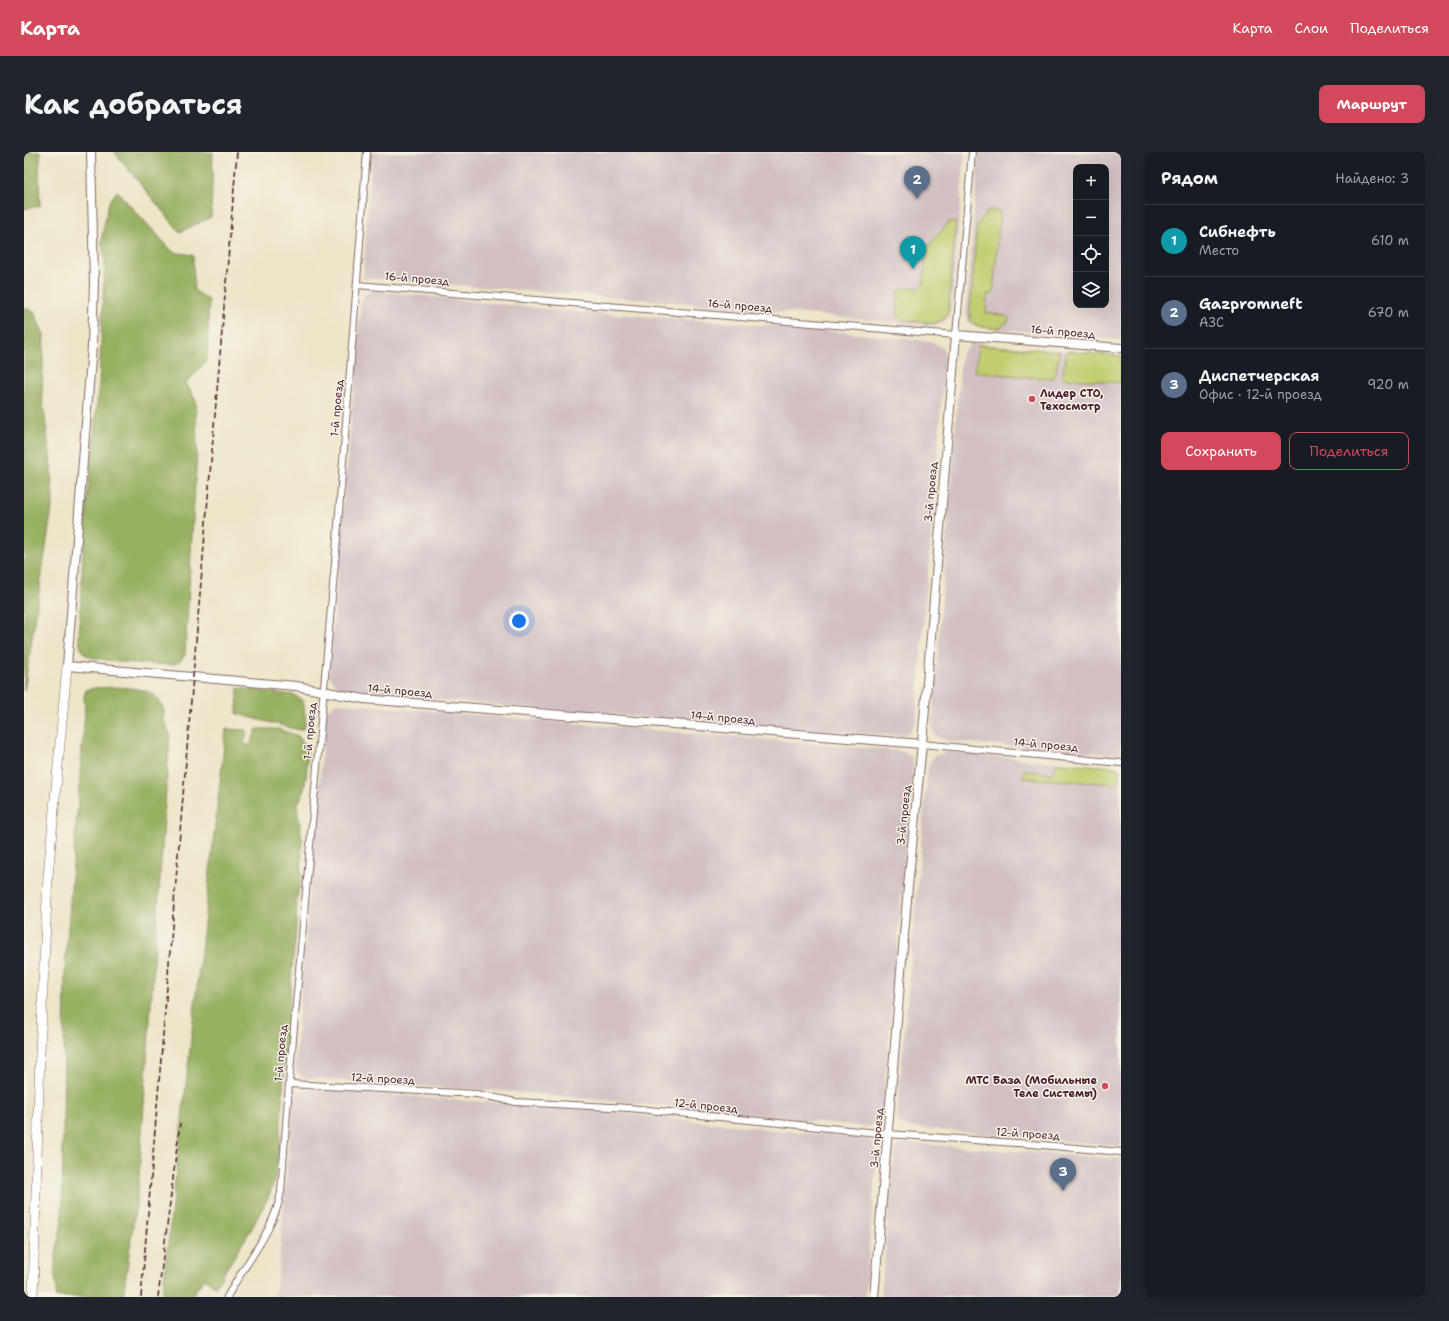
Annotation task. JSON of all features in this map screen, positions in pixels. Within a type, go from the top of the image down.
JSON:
[{"type":"main road","points":[[33,1297],[47,883],[67,666]]},
{"type":"street","points":[[67,666],[92,346],[94,281],[91,152]]},
{"type":"street","name":"1-й проезд","points":[[227,1297],[268,1228],[279,1204],[281,1192],[368,152]]},
{"type":"street","points":[[956,335],[972,152]]},
{"type":"street","name":"16-й проезд","points":[[357,285],[1121,348]]},
{"type":"street","name":"3-й проезд","points":[[874,1297],[956,335]]},
{"type":"street","name":"14-й проезд","points":[[67,666],[296,686],[364,699],[922,744],[1121,763]]},
{"type":"street","name":"12-й проезд","points":[[289,1084],[477,1094],[516,1102],[629,1108],[888,1134],[1121,1152]]},
{"type":"shaded area","points":[[372,152],[965,152],[951,311],[945,322],[934,326],[689,303],[363,278]]},
{"type":"shaded area","points":[[979,152],[1121,152],[1121,340],[981,328],[971,325],[968,322],[966,314]]},
{"type":"shaded area","points":[[375,291],[557,310],[778,326],[930,341],[940,346],[944,351],[945,358],[916,721],[910,732],[900,736],[543,709],[346,691],[338,687],[329,675],[361,302],[365,295]]},
{"type":"shaded area","points":[[974,344],[1121,355],[1121,755],[946,741],[935,735],[933,730],[932,726],[961,358],[963,352],[969,346]]},
{"type":"shaded area","points":[[337,703],[900,751],[906,753],[911,757],[913,767],[882,1113],[879,1121],[866,1127],[749,1114],[512,1092],[303,1078],[296,1070],[295,1063],[307,920],[326,711]]},
{"type":"shaded area","points":[[946,752],[1121,768],[1121,1146],[907,1127],[898,1121],[897,1116],[928,767],[934,756]]},
{"type":"shaded area","points":[[308,1089],[580,1109],[866,1139],[872,1142],[877,1154],[865,1297],[274,1297],[277,1283],[293,1099],[300,1091]]},
{"type":"shaded area","points":[[906,1143],[1121,1159],[1121,1297],[881,1297],[894,1156],[896,1148],[901,1144]]},
{"type":"green space","points":[[24,152],[41,152],[39,170],[40,206],[24,209]]},
{"type":"green space","points":[[114,152],[213,152],[211,217],[180,232]]},
{"type":"green space","points":[[117,191],[173,252],[193,255],[194,290],[209,300],[207,360],[186,383],[196,401],[197,451],[185,655],[180,661],[173,664],[128,662],[92,657],[86,655],[83,651],[79,638],[84,529],[99,385],[105,258],[101,242],[109,202]]},
{"type":"green space","points":[[993,210],[1000,212],[993,294],[987,294],[986,313],[1007,316],[1009,318],[1008,322],[1000,328],[978,326],[971,320],[970,314],[977,225],[988,211]]},
{"type":"green space","points":[[950,221],[956,223],[948,313],[945,318],[936,323],[902,320],[897,315],[899,291],[902,288],[919,288],[923,284],[928,246]]},
{"type":"green space","points":[[24,307],[34,312],[44,335],[42,397],[50,454],[53,501],[24,691]]},
{"type":"green space","points":[[978,345],[1060,351],[1056,372],[1053,379],[975,372]]},
{"type":"green space","points":[[1067,351],[1121,356],[1121,383],[1062,378]]},
{"type":"green space","points":[[94,688],[131,688],[152,694],[157,698],[162,706],[164,712],[163,719],[170,734],[138,1190],[123,1297],[55,1297],[55,1262],[62,1222],[65,966],[85,712],[84,696],[86,690]]},
{"type":"green space","points":[[238,688],[294,695],[303,701],[306,723],[303,729],[299,730],[237,714]]},
{"type":"green space","points":[[226,729],[247,730],[244,744],[250,745],[257,729],[278,729],[298,736],[307,747],[305,785],[301,799],[297,805],[302,839],[301,878],[297,898],[280,1140],[275,1178],[269,1196],[252,1228],[215,1287],[205,1278],[191,1297],[162,1297]]},
{"type":"green space","points":[[1057,763],[1115,767],[1119,770],[1120,776],[1115,784],[1023,778],[1024,770],[1052,774]]},
{"type":"railway","points":[[141,1297],[237,152]]},
{"type":"railway","points":[[158,1297],[180,1123]]},
{"type":"place","name":"Gazpromneft","points":[[917,199]]},
{"type":"place","name":"Сибнефть","points":[[913,269]]},
{"type":"place","name":"Лидер СТО, Техосмотр","points":[[1032,399]]},
{"type":"place","name":"МТС База (Мобильные Теле Системы)","points":[[1105,1086]]},
{"type":"place","name":"Диспетчерская","points":[[1063,1191]]}]
